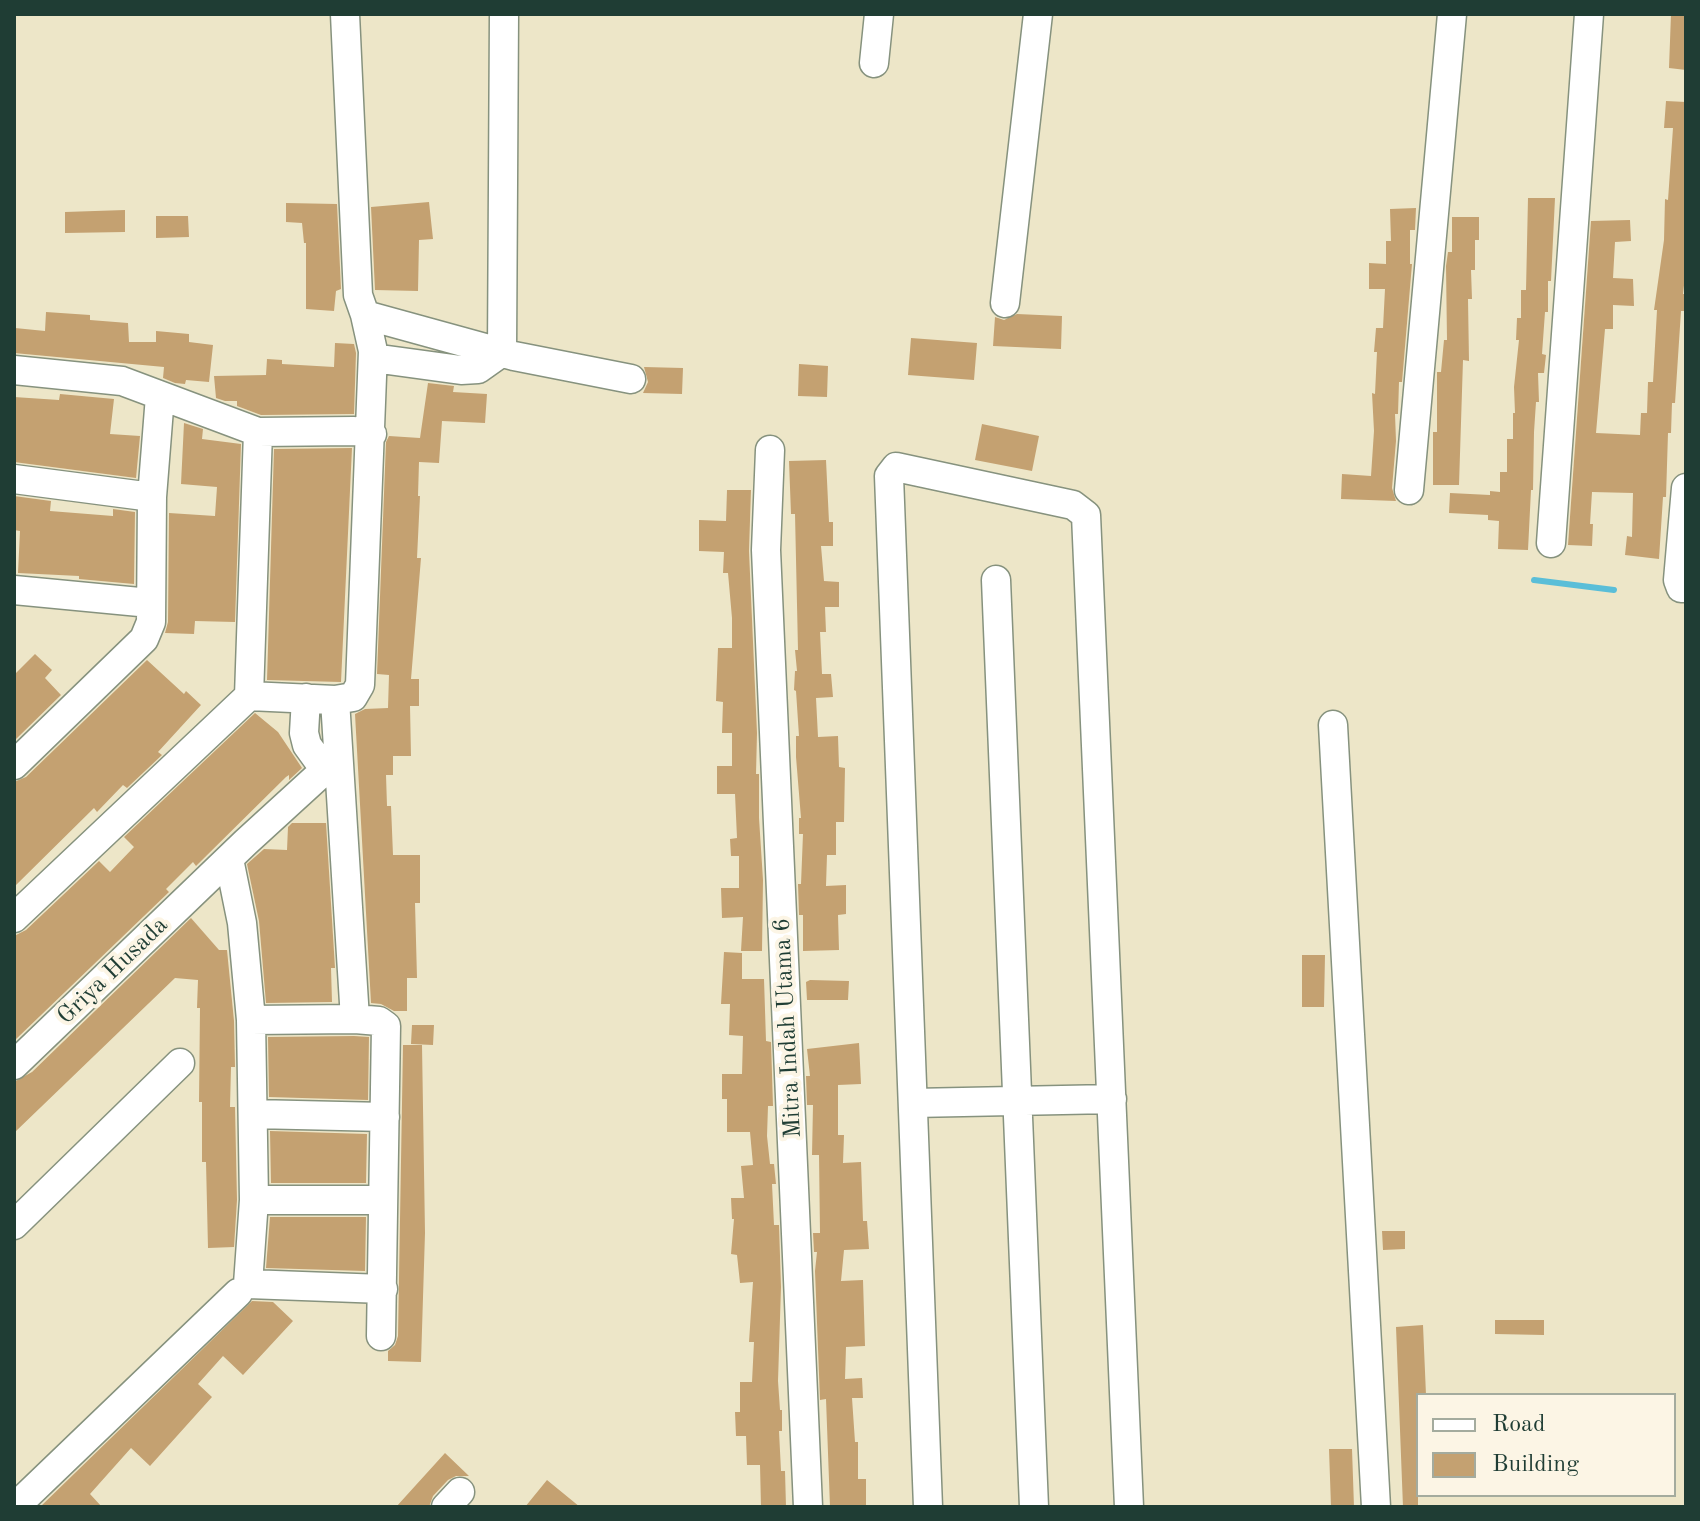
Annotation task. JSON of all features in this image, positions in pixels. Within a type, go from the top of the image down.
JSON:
[{"type":"street","points":[[14,918],[249,696],[335,700],[353,697],[360,685],[373,358],[358,295],[345,14]]},
{"type":"street","points":[[492,359],[504,14]]},
{"type":"street","points":[[874,63],[879,14]]},
{"type":"street","points":[[1005,303],[1038,14]]},
{"type":"street","points":[[1409,490],[1452,14]]},
{"type":"street","points":[[1551,543],[1589,14]]},
{"type":"street","points":[[365,315],[492,359],[631,379]]},
{"type":"street","points":[[373,358],[448,369],[492,359]]},
{"type":"street","points":[[14,370],[122,381],[258,432],[354,431],[372,434]]},
{"type":"street","points":[[14,765],[144,639],[151,622],[152,497],[160,396]]},
{"type":"street","points":[[249,696],[258,432]]},
{"type":"street","name":"Mitra Indah Utama 6","points":[[770,450],[766,550],[808,1507]]},
{"type":"street","points":[[928,1507],[889,476],[896,467],[1073,505],[1086,515],[1129,1507]]},
{"type":"street","points":[[14,479],[152,497]]},
{"type":"street","points":[[1686,488],[1678,580],[1679,585],[1686,588]]},
{"type":"street","points":[[996,580],[1034,1507]]},
{"type":"street","points":[[14,590],[150,603]]},
{"type":"street","points":[[306,698],[304,733],[307,745],[331,764]]},
{"type":"street","points":[[335,700],[331,764],[355,1019]]},
{"type":"street","points":[[1333,725],[1376,1507]]},
{"type":"street","name":"Griya Husada","points":[[14,1065],[331,764]]},
{"type":"street","points":[[220,868],[242,923],[251,1020],[254,1200],[248,1284],[383,1289]]},
{"type":"street","points":[[251,1020],[355,1019],[379,1021],[386,1026],[381,1336]]},
{"type":"street","points":[[14,1225],[180,1063]]},
{"type":"street","points":[[913,1103],[1112,1099]]},
{"type":"street","points":[[253,1114],[385,1117]]},
{"type":"street","points":[[254,1200],[383,1200]]},
{"type":"street","points":[[15,1507],[238,1293]]},
{"type":"building","points":[[1671,14],[1686,14],[1686,70],[1669,68]]},
{"type":"building","points":[[1666,101],[1686,102],[1686,268],[1685,311],[1681,311],[1675,403],[1672,403],[1671,433],[1668,433],[1666,497],[1663,497],[1659,559],[1625,555],[1627,536],[1632,537],[1633,493],[1592,492],[1592,546],[1568,545],[1591,221],[1630,220],[1631,241],[1615,242],[1613,278],[1633,279],[1634,306],[1613,305],[1613,329],[1605,329],[1596,433],[1640,435],[1641,413],[1647,413],[1648,382],[1653,382],[1657,310],[1654,310],[1664,240],[1673,128],[1664,128]]},
{"type":"building","points":[[1528,198],[1555,198],[1551,281],[1548,281],[1548,312],[1545,312],[1542,354],[1546,355],[1544,373],[1538,373],[1539,402],[1536,402],[1528,550],[1498,549],[1499,521],[1488,520],[1488,515],[1449,513],[1450,493],[1490,495],[1490,491],[1500,492],[1500,472],[1507,472],[1507,439],[1513,439],[1515,413],[1514,387],[1519,340],[1516,340],[1517,318],[1521,318],[1521,290],[1526,290]]},
{"type":"building","points":[[429,202],[433,239],[419,240],[418,291],[375,290],[371,207]]},
{"type":"building","points":[[286,203],[337,204],[341,289],[336,291],[334,311],[306,309],[306,243],[302,223],[286,222]]},
{"type":"building","points":[[1416,208],[1415,230],[1410,230],[1412,264],[1402,382],[1399,382],[1398,414],[1395,414],[1392,488],[1396,501],[1341,499],[1342,474],[1371,476],[1374,431],[1372,393],[1375,394],[1377,352],[1374,352],[1376,328],[1383,328],[1385,289],[1369,289],[1369,263],[1386,264],[1386,241],[1391,241],[1390,209]]},
{"type":"building","points":[[125,210],[125,232],[65,233],[65,212]]},
{"type":"building","points":[[156,216],[188,216],[189,237],[156,238]]},
{"type":"building","points":[[1452,217],[1479,217],[1479,240],[1475,240],[1475,270],[1471,270],[1472,299],[1468,299],[1469,361],[1463,360],[1459,485],[1433,485],[1437,372],[1441,372],[1444,340],[1447,340],[1446,266],[1448,252],[1452,252]]},
{"type":"building","points":[[46,312],[90,315],[90,320],[128,323],[129,342],[156,342],[156,331],[189,334],[189,342],[213,345],[209,382],[186,380],[185,384],[175,383],[163,378],[164,367],[14,353],[15,328],[45,331]]},
{"type":"building","points":[[1017,314],[1062,316],[1061,349],[993,346],[995,317],[1004,320]]},
{"type":"building","points":[[911,338],[977,343],[974,380],[908,375]]},
{"type":"building","points":[[335,343],[354,344],[354,414],[261,415],[237,406],[237,401],[216,398],[214,376],[266,375],[267,359],[282,360],[282,364],[334,367]]},
{"type":"building","points":[[799,364],[828,366],[827,397],[798,396]]},
{"type":"building","points":[[644,367],[683,368],[682,394],[643,393],[648,382]]},
{"type":"building","points":[[428,383],[454,386],[453,392],[487,394],[485,423],[442,421],[439,463],[419,462],[417,558],[421,558],[411,679],[419,679],[419,706],[410,706],[411,756],[393,756],[393,775],[386,775],[393,855],[420,855],[420,903],[415,903],[417,978],[407,978],[407,1011],[394,1011],[371,1003],[355,714],[365,709],[388,708],[389,675],[377,674],[386,442],[389,436],[420,438]]},
{"type":"building","points":[[60,394],[114,399],[110,434],[140,436],[136,478],[14,462],[14,397],[59,400]]},
{"type":"building","points":[[184,423],[203,429],[202,439],[241,444],[235,622],[195,621],[194,634],[165,633],[168,622],[169,513],[215,516],[217,487],[181,484]]},
{"type":"building","points":[[982,424],[1039,436],[1032,471],[975,460]]},
{"type":"building","points":[[352,448],[341,682],[267,680],[274,449]]},
{"type":"building","points":[[826,460],[833,546],[821,546],[824,581],[839,582],[839,607],[825,607],[826,632],[820,632],[822,674],[831,674],[833,697],[816,698],[818,737],[838,736],[839,767],[845,768],[844,822],[836,822],[836,855],[827,855],[826,886],[846,885],[846,914],[838,915],[839,950],[803,951],[803,915],[799,915],[798,884],[801,884],[803,834],[799,834],[801,818],[796,736],[799,736],[794,690],[797,671],[795,650],[798,650],[795,514],[791,514],[789,461]]},
{"type":"building","points":[[727,490],[751,490],[749,551],[756,774],[759,774],[763,880],[762,951],[741,951],[743,917],[722,918],[721,888],[739,888],[739,856],[731,856],[730,839],[737,838],[735,794],[717,794],[717,766],[732,766],[732,733],[722,733],[723,702],[716,701],[718,648],[732,648],[732,618],[728,573],[723,573],[724,552],[699,551],[699,520],[726,521]]},
{"type":"building","points":[[14,496],[51,501],[50,511],[113,516],[113,509],[135,512],[134,584],[79,579],[79,576],[18,573],[20,531],[14,530]]},
{"type":"building","points":[[35,654],[52,670],[45,678],[61,695],[14,741],[14,675]]},
{"type":"building","points":[[147,660],[184,694],[186,691],[201,705],[158,752],[162,755],[127,788],[123,785],[97,812],[94,808],[14,887],[14,782],[26,777]]},
{"type":"building","points":[[255,713],[278,732],[302,768],[289,780],[289,775],[286,777],[196,866],[193,862],[166,889],[169,892],[14,1041],[14,936],[26,930],[99,861],[110,872],[134,847],[124,837]]},
{"type":"building","points":[[292,823],[326,823],[335,968],[331,968],[332,1002],[266,1003],[259,921],[247,864],[264,849],[287,850],[288,827]]},
{"type":"building","points":[[191,918],[219,950],[227,950],[234,1021],[235,1067],[231,1067],[230,1107],[235,1107],[237,1200],[234,1247],[208,1248],[206,1162],[202,1162],[202,1102],[199,1102],[198,980],[175,978],[14,1133],[14,1082],[32,1072]]},
{"type":"building","points":[[724,952],[742,953],[742,979],[764,979],[766,1041],[771,1042],[773,1106],[768,1106],[767,1136],[776,1184],[772,1184],[774,1225],[779,1225],[778,1381],[782,1431],[779,1431],[786,1507],[761,1507],[760,1465],[747,1465],[746,1436],[736,1436],[735,1412],[740,1412],[740,1382],[752,1382],[754,1342],[749,1342],[753,1282],[740,1283],[737,1255],[731,1254],[734,1219],[731,1198],[744,1198],[741,1166],[753,1165],[750,1132],[727,1132],[727,1099],[722,1099],[722,1074],[742,1074],[743,1036],[729,1035],[730,1004],[721,1004]]},
{"type":"building","points":[[1302,955],[1325,955],[1324,1007],[1302,1007]]},
{"type":"building","points":[[849,981],[848,1000],[807,1000],[806,982]]},
{"type":"building","points":[[412,1025],[434,1025],[433,1045],[411,1044]]},
{"type":"building","points":[[268,1037],[369,1037],[368,1100],[269,1097]]},
{"type":"building","points":[[859,1043],[861,1084],[838,1085],[838,1135],[844,1135],[843,1163],[861,1162],[863,1221],[867,1221],[869,1249],[844,1250],[841,1281],[863,1280],[865,1346],[846,1347],[845,1379],[862,1378],[863,1398],[852,1398],[855,1442],[858,1442],[858,1479],[866,1479],[866,1507],[830,1507],[826,1399],[820,1400],[817,1252],[814,1252],[813,1233],[820,1233],[819,1155],[812,1155],[813,1105],[807,1105],[806,1076],[810,1076],[807,1049]]},
{"type":"building","points":[[403,1045],[422,1045],[425,1233],[421,1362],[388,1361],[388,1351],[395,1345],[398,1336]]},
{"type":"building","points":[[270,1131],[367,1134],[366,1183],[271,1183]]},
{"type":"building","points":[[270,1217],[366,1217],[365,1271],[266,1268]]},
{"type":"building","points":[[1382,1231],[1405,1231],[1405,1249],[1383,1250]]},
{"type":"building","points":[[252,1301],[273,1302],[293,1321],[243,1375],[223,1356],[198,1384],[212,1397],[150,1466],[131,1448],[90,1494],[102,1507],[40,1507]]},
{"type":"building","points":[[1495,1320],[1544,1320],[1544,1335],[1495,1334]]},
{"type":"building","points":[[1423,1325],[1426,1393],[1416,1393],[1418,1507],[1403,1507],[1396,1327]]},
{"type":"building","points":[[1329,1449],[1352,1449],[1354,1507],[1331,1507]]},
{"type":"building","points":[[445,1453],[469,1476],[456,1476],[448,1480],[433,1496],[429,1507],[396,1507]]},
{"type":"building","points":[[547,1480],[580,1507],[525,1507]]},
{"type":"waterway","points":[[1534,580],[1614,590]]}]
